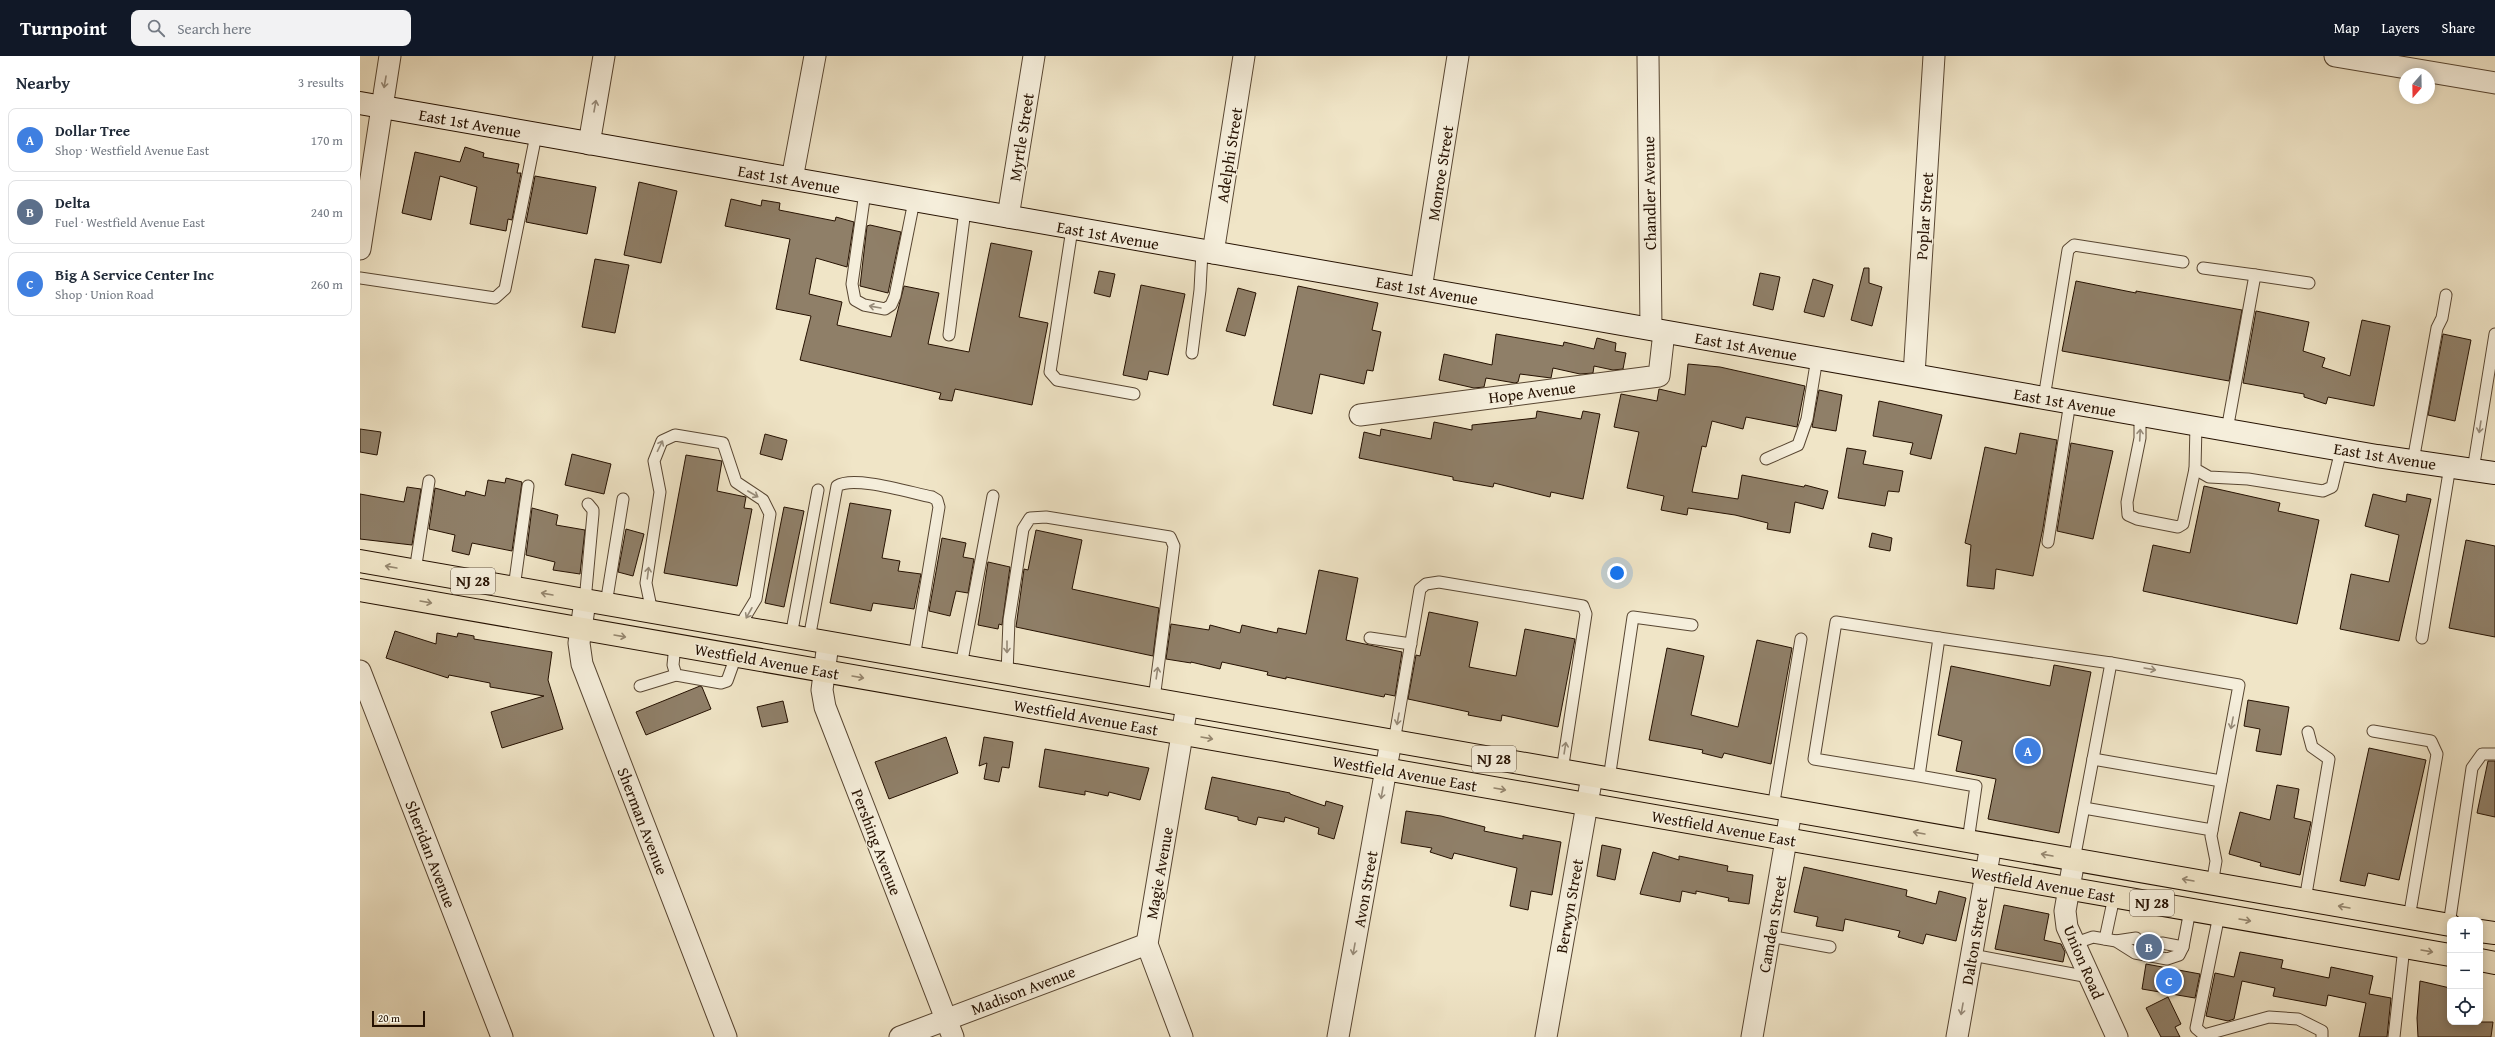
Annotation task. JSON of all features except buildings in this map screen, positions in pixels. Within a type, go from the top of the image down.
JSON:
[{"type":"main road","name":"Westfield Avenue East","points":[[360,561],[2447,925]]},
{"type":"main road","name":"Westfield Avenue East","points":[[360,590],[2447,954]]},
{"type":"main road","points":[[1002,702],[1007,674]]},
{"type":"main road","points":[[2483,931],[2495,933]]},
{"type":"main road","points":[[2483,961],[2495,963]]},
{"type":"street","points":[[360,249],[370,106],[390,56]]},
{"type":"street","points":[[589,144],[604,56]]},
{"type":"street","points":[[792,180],[815,56]]},
{"type":"street","name":"Myrtle Street","points":[[1008,217],[1034,56]]},
{"type":"street","name":"Adelphi Street","points":[[1208,252],[1244,56]]},
{"type":"street","name":"Monroe Street","points":[[1421,289],[1458,56]]},
{"type":"street","name":"Chandler Avenue","points":[[1648,56],[1658,331]]},
{"type":"street","name":"Poplar Street","points":[[1914,375],[1934,56]]},
{"type":"street","points":[[2335,56],[2495,84]]},
{"type":"street","name":"East 1st Avenue","points":[[370,106],[2340,450],[2495,472]]},
{"type":"street","name":"Hope Avenue","points":[[1360,415],[1659,376],[1658,331]]},
{"type":"street","name":"Sherman Avenue","points":[[596,602],[581,629],[579,643],[582,664],[726,1037]]},
{"type":"street","name":"Pershing Avenue","points":[[810,639],[824,671],[822,690],[825,707],[949,1028]]},
{"type":"street","name":"Sheridan Avenue","points":[[360,670],[502,1037]]},
{"type":"street","name":"Magie Avenue","points":[[1147,944],[1187,705]]},
{"type":"street","name":"Avon Street","points":[[1338,1037],[1386,769],[1393,741]]},
{"type":"street","name":"Berwyn Street","points":[[1546,1037],[1587,804],[1600,777]]},
{"type":"street","name":"Camden Street","points":[[1752,1037],[1786,839],[1782,809]]},
{"type":"street","name":"Dalton Street","points":[[1958,1037],[1991,845]]},
{"type":"street","name":"Union Road","points":[[2074,860],[2065,919],[2073,944],[2117,1037]]},
{"type":"street","points":[[1147,944],[1182,1037]]},
{"type":"street","name":"Madison Avenue","points":[[900,1037],[949,1028],[1147,944]]},
{"type":"lane","points":[[360,278],[495,298],[505,289],[536,135]]},
{"type":"lane","points":[[865,192],[852,284],[855,300],[864,305],[885,309],[891,305],[897,286],[914,201]]},
{"type":"lane","points":[[949,335],[965,210]]},
{"type":"lane","points":[[1072,228],[1050,372],[1057,380],[1134,394]]},
{"type":"lane","points":[[2044,398],[2068,250],[2074,245],[2183,262]]},
{"type":"lane","points":[[1192,353],[1200,290],[1208,252]]},
{"type":"lane","points":[[2203,268],[2309,283]]},
{"type":"lane","points":[[2227,430],[2255,275]]},
{"type":"lane","points":[[2413,461],[2437,328],[2442,318],[2446,295]]},
{"type":"lane","points":[[2473,470],[2495,334]]},
{"type":"lane","points":[[1766,459],[1798,445],[1807,419],[1817,358]]},
{"type":"lane","points":[[2048,542],[2070,402]]},
{"type":"lane","points":[[2140,415],[2140,438],[2127,502],[2128,515],[2137,519],[2178,527],[2183,524],[2195,469],[2196,424]]},
{"type":"lane","points":[[652,612],[646,583],[660,492],[654,461],[662,441],[675,435],[723,443],[736,482],[763,500],[770,514],[756,599],[739,627]]},
{"type":"lane","points":[[2195,469],[2209,477],[2248,479],[2323,491],[2332,487],[2340,450]]},
{"type":"lane","points":[[2422,638],[2450,466]]},
{"type":"lane","points":[[415,571],[429,481]]},
{"type":"lane","points":[[810,639],[837,486],[842,483],[857,483],[932,497],[937,500],[939,507],[914,658]]},
{"type":"lane","points":[[514,588],[528,486]]},
{"type":"lane","points":[[810,639],[818,490]]},
{"type":"lane","points":[[961,666],[993,496]]},
{"type":"lane","points":[[596,602],[623,499]]},
{"type":"lane","points":[[588,504],[593,510],[596,602]]},
{"type":"lane","points":[[1007,674],[1009,620],[1023,528],[1030,518],[1046,517],[1170,537],[1174,546],[1154,699]]},
{"type":"lane","points":[[1393,741],[1420,589],[1433,582],[1583,606],[1586,614],[1562,770]]},
{"type":"lane","points":[[1600,777],[1633,617],[1692,625]]},
{"type":"lane","points":[[1968,841],[1976,786],[1814,759],[1836,622],[2111,663],[2239,684],[2210,836],[2216,861],[2212,884]]},
{"type":"lane","points":[[1370,638],[1411,644]]},
{"type":"lane","points":[[1919,776],[1939,638]]},
{"type":"lane","points":[[1782,809],[1801,639]]},
{"type":"lane","points":[[674,645],[673,665],[676,675]]},
{"type":"lane","points":[[640,686],[676,675],[721,683],[727,681],[736,656]]},
{"type":"lane","points":[[2074,860],[2111,663]]},
{"type":"lane","points":[[2373,731],[2431,741],[2435,746],[2437,754],[2409,918]]},
{"type":"lane","points":[[2305,900],[2328,759],[2312,747],[2308,732]]},
{"type":"lane","points":[[2450,917],[2472,768],[2482,754],[2495,754]]},
{"type":"lane","points":[[2093,759],[2221,781]]},
{"type":"lane","points":[[2084,808],[2212,830]]},
{"type":"lane","points":[[2105,939],[2114,897]]},
{"type":"lane","points":[[2116,941],[2135,953],[2168,959],[2179,956],[2183,947],[2190,910]]},
{"type":"lane","points":[[2219,915],[2196,1028],[2204,1035],[2269,1017],[2291,1018],[2298,1019],[2322,1031],[2322,1037]]},
{"type":"lane","points":[[1770,936],[1830,946]]},
{"type":"lane","points":[[2073,944],[2093,937],[2116,941],[2136,938]]},
{"type":"lane","points":[[2162,943],[2183,947]]},
{"type":"lane","points":[[2394,1037],[2404,947]]},
{"type":"lane","points":[[1972,954],[2089,977]]},
{"type":"place","name":"Dollar Tree","points":[[2028,751]]},
{"type":"place","name":"Delta","points":[[2149,947]]},
{"type":"place","name":"Big A Service Center Inc","points":[[2169,981]]}]
